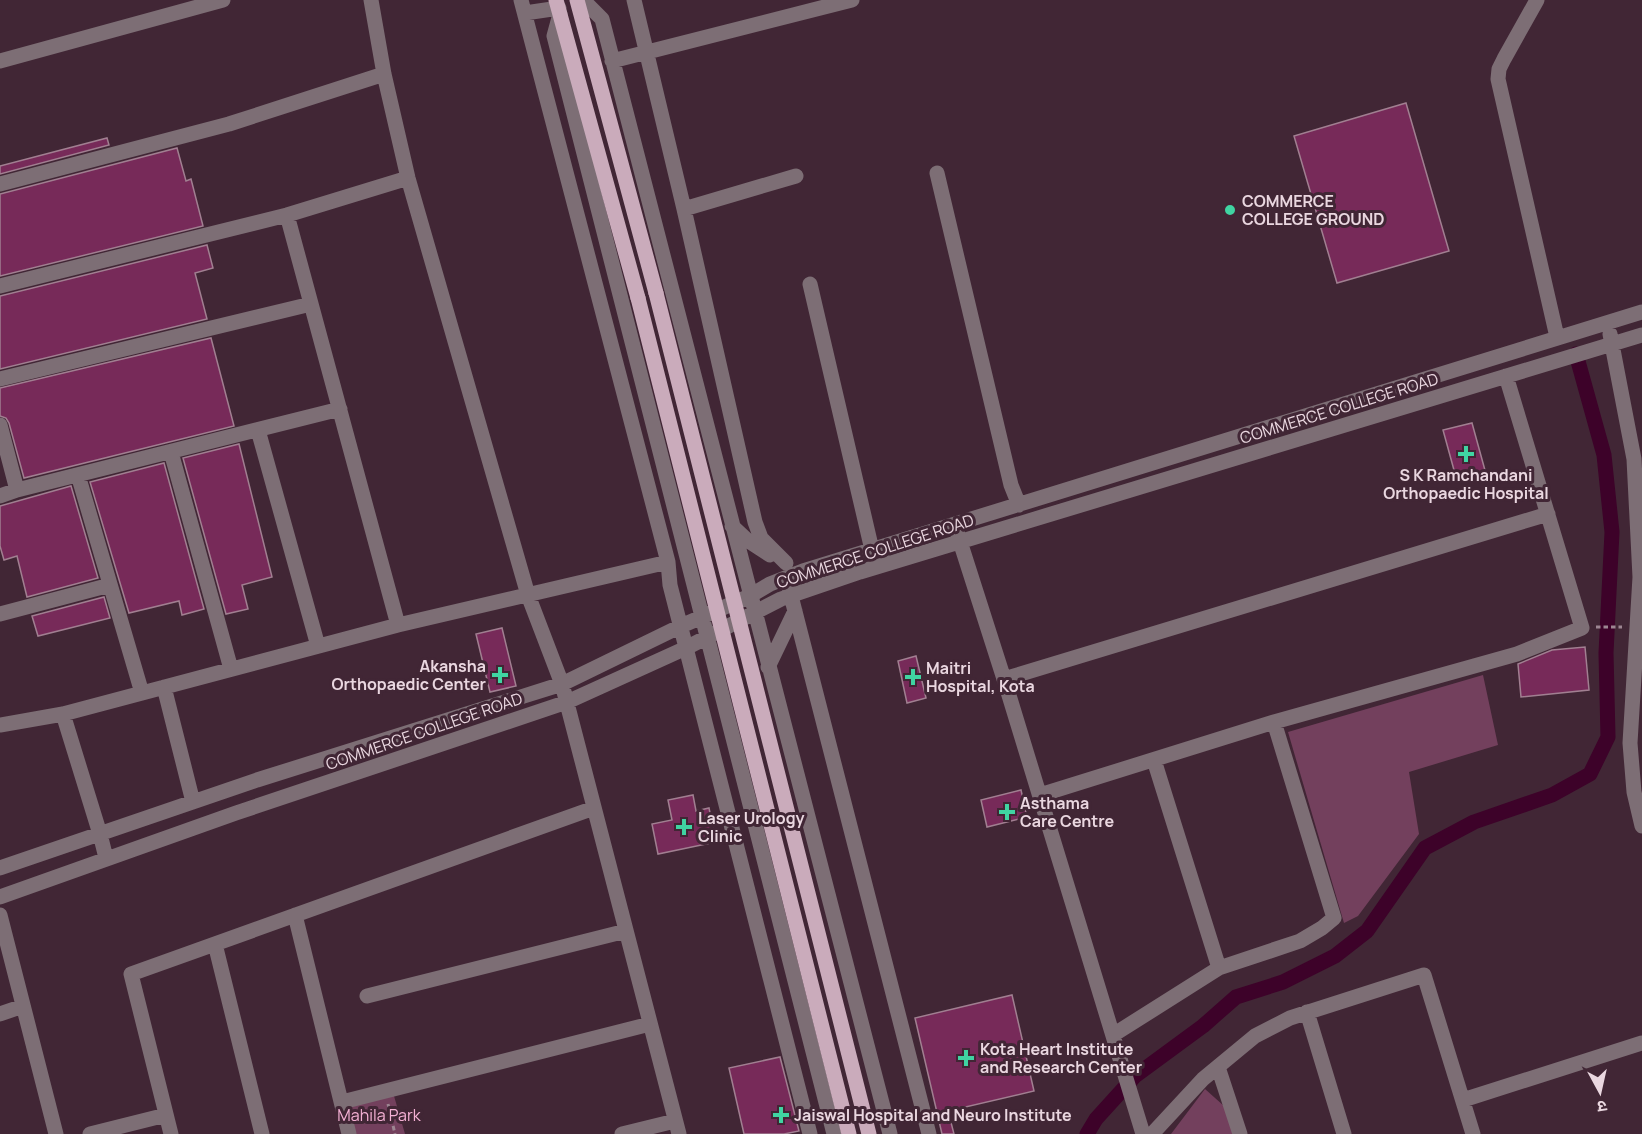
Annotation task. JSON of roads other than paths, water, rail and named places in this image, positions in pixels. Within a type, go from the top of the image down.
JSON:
[{"type":"main road","points":[[577,0],[656,293],[869,1134]]},
{"type":"main road","points":[[558,8],[638,298],[849,1134]]},
{"type":"street","points":[[0,61],[223,0]]},
{"type":"street","points":[[371,0],[384,74],[408,178],[528,595],[562,684],[677,1128],[622,1134]]},
{"type":"street","points":[[584,0],[602,19],[615,61],[754,613],[890,1134]]},
{"type":"street","points":[[634,0],[642,53],[684,209],[755,522],[761,538],[786,570],[929,1134]]},
{"type":"street","points":[[615,61],[852,0]]},
{"type":"street","points":[[1537,0],[1499,69],[1498,80],[1557,337]]},
{"type":"street","points":[[810,1134],[670,585],[668,561],[523,7],[558,8],[554,36],[834,1134]]},
{"type":"street","points":[[0,184],[229,124],[384,74]]},
{"type":"street","points":[[937,173],[1011,485],[1019,505]]},
{"type":"street","points":[[684,209],[796,176]]},
{"type":"street","points":[[0,286],[287,215],[408,178]]},
{"type":"street","points":[[287,215],[398,625]]},
{"type":"street","points":[[810,284],[872,550]]},
{"type":"street","points":[[0,379],[311,304]]},
{"type":"street","points":[[732,526],[786,570],[803,571],[1642,312]]},
{"type":"street","points":[[1606,323],[1613,343],[1639,485],[1638,664],[1630,744],[1642,826]]},
{"type":"street","name":"COMMERCE COLLEGE ROAD","points":[[0,897],[106,858],[567,702],[686,648],[754,613],[793,603],[960,542],[1642,335]]},
{"type":"street","points":[[1040,795],[1274,723],[1517,654],[1582,628],[1506,376]]},
{"type":"street","points":[[0,496],[340,410]]},
{"type":"street","points":[[0,425],[17,490]]},
{"type":"street","points":[[258,430],[318,646]]},
{"type":"street","points":[[171,452],[231,669]]},
{"type":"street","points":[[78,475],[142,693]]},
{"type":"street","points":[[1004,679],[1548,514]]},
{"type":"street","points":[[954,525],[1004,679],[1143,1134]]},
{"type":"street","points":[[0,725],[63,714],[398,625],[668,561]]},
{"type":"street","points":[[0,868],[389,737],[562,684],[681,626],[750,596],[770,584],[786,570]]},
{"type":"street","points":[[0,614],[110,585]]},
{"type":"street","points":[[768,667],[793,603]]},
{"type":"street","points":[[165,687],[193,802]]},
{"type":"street","points":[[699,697],[721,690]]},
{"type":"street","points":[[63,714],[106,858]]},
{"type":"street","points":[[1113,1035],[1219,968],[1300,941],[1334,918],[1274,723]]},
{"type":"street","points":[[1154,760],[1219,968]]},
{"type":"street","points":[[171,1134],[131,974],[594,808]]},
{"type":"street","points":[[0,915],[56,1134]]},
{"type":"street","points":[[295,915],[349,1134]]},
{"type":"street","points":[[368,996],[626,932]]},
{"type":"street","points":[[215,944],[262,1134]]},
{"type":"street","points":[[1152,1134],[1203,1079],[1255,1036],[1290,1018],[1424,975],[1473,1134]]},
{"type":"street","points":[[0,1014],[23,1006]]},
{"type":"street","points":[[1307,1012],[1344,1134]]},
{"type":"street","points":[[342,1102],[650,1024]]},
{"type":"street","points":[[1463,1100],[1642,1043]]},
{"type":"street","points":[[1218,1067],[1240,1134]]},
{"type":"street","points":[[90,1134],[166,1115]]},
{"type":"waterway","points":[[1087,1134],[1096,1119],[1135,1076],[1203,1026],[1236,997],[1283,982],[1335,956],[1367,931],[1425,848],[1474,822],[1552,795],[1590,774],[1608,737],[1606,653],[1612,532],[1604,455],[1576,354]]},
{"type":"place","name":"COMMERCE COLLEGE GROUND","points":[[1230,210]]},
{"type":"place","name":"S K Ramchandani Orthopaedic Hospital","points":[[1466,454]]},
{"type":"place","name":"Akansha Orthopaedic Center","points":[[500,675]]},
{"type":"place","name":"Maitri Hospital, Kota","points":[[913,677]]},
{"type":"place","name":"Asthama Care Centre","points":[[1007,812]]},
{"type":"place","name":"Laser Urology Clinic","points":[[684,827]]},
{"type":"place","name":"Kota Heart Institute and Research Center","points":[[966,1058]]},
{"type":"place","name":"Jaiswal Hospital and Neuro Institute","points":[[781,1115]]},
{"type":"park label","name":"Mahila Park","points":[[379,1115]]}]
